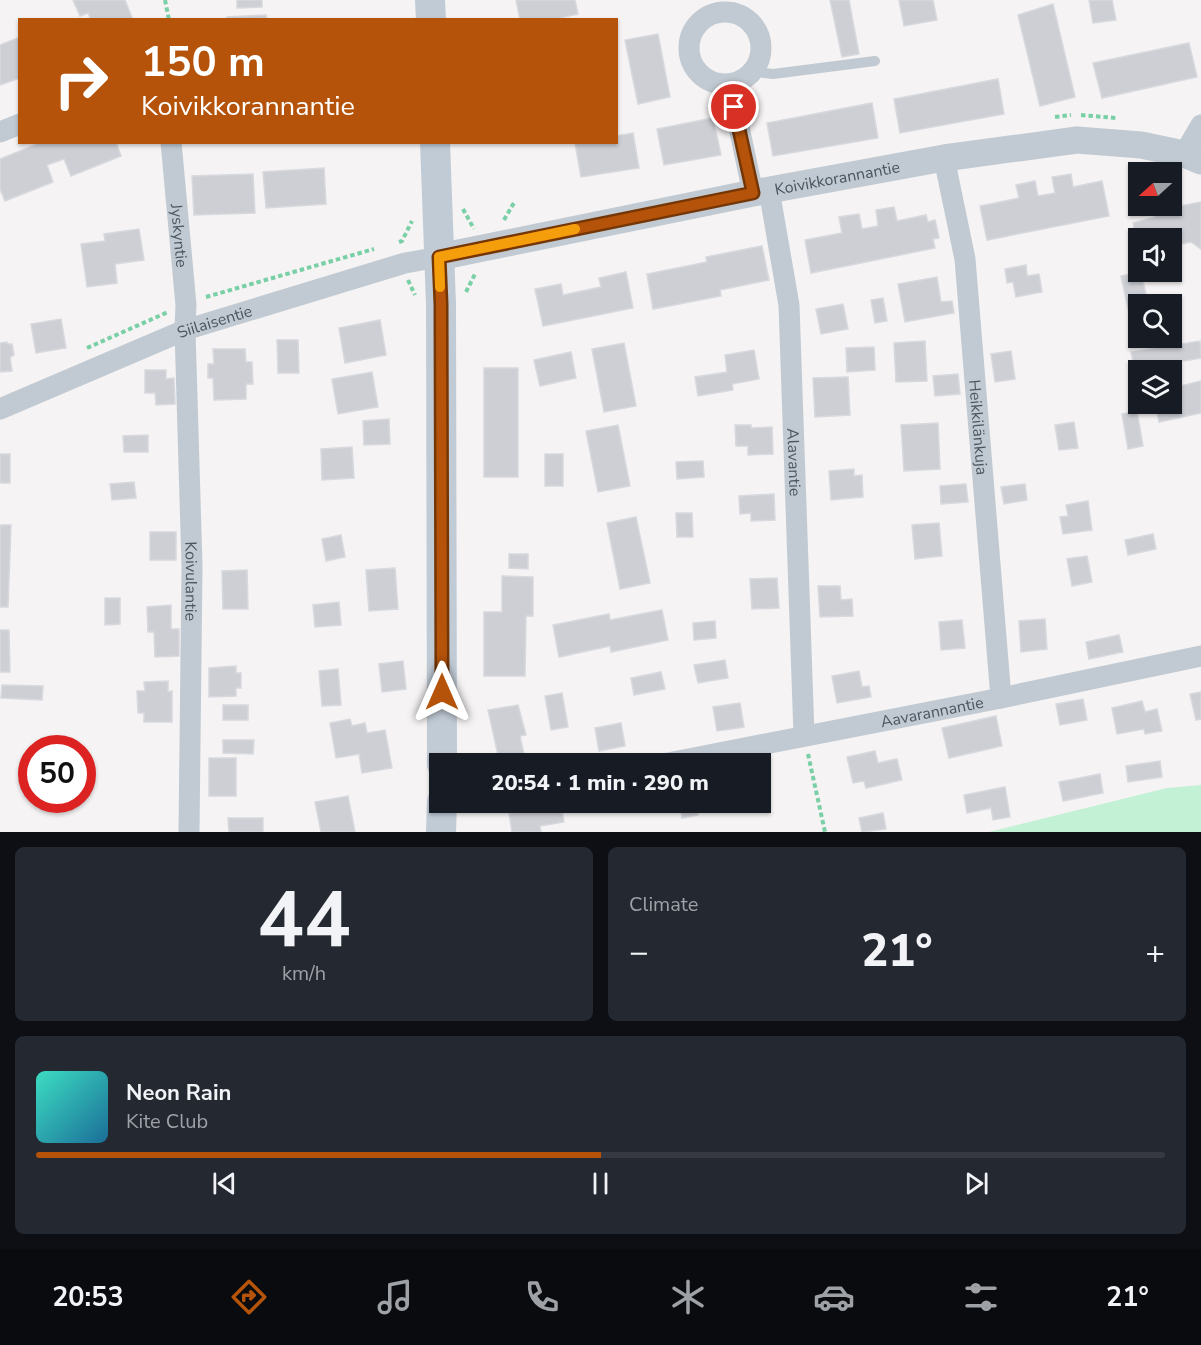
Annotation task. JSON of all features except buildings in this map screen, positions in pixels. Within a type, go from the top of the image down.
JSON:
[{"type":"main road","points":[[430,0],[431,18]]},
{"type":"main road","points":[[435,144],[441,304],[442,753]]},
{"type":"main road","points":[[441,832],[442,813]]},
{"type":"street","points":[[715,6],[738,13],[755,26],[762,51],[756,67],[746,78],[730,86],[712,82],[701,76],[693,65],[689,52],[690,38],[696,26],[715,6]]},
{"type":"street","name":"Alavantie","points":[[730,86],[761,192],[789,305],[804,735]]},
{"type":"street","points":[[0,132],[18,125]]},
{"type":"street","points":[[1193,157],[1201,125]]},
{"type":"street","name":"Koivikkorannantie","points":[[439,257],[761,192],[944,158],[1077,140],[1141,145],[1193,157]]},
{"type":"street","name":"Jyskyntie","points":[[171,144],[186,304],[184,330]]},
{"type":"street","name":"Heikkilänkuja","points":[[944,158],[965,259],[1000,698]]},
{"type":"street","name":"Siilaisentie","points":[[0,409],[184,330],[405,263],[439,257]]},
{"type":"street","name":"Koivulantie","points":[[184,330],[192,566],[189,832]]},
{"type":"street","name":"Aavarannantie","points":[[716,753],[1201,656]]},
{"type":"lane","points":[[756,67],[773,74],[875,61]]},
{"type":"path","points":[[165,0],[169,18]]},
{"type":"path","points":[[503,220],[514,201]]},
{"type":"path","points":[[804,735],[825,832]]},
{"type":"green space","points":[[1201,785],[1201,832],[989,832],[1167,788]]},
{"type":"slow traffic","points":[[440,287],[439,257],[575,229]]},
{"type":"route","points":[[442,692],[439,257],[753,193],[734,107]]}]
